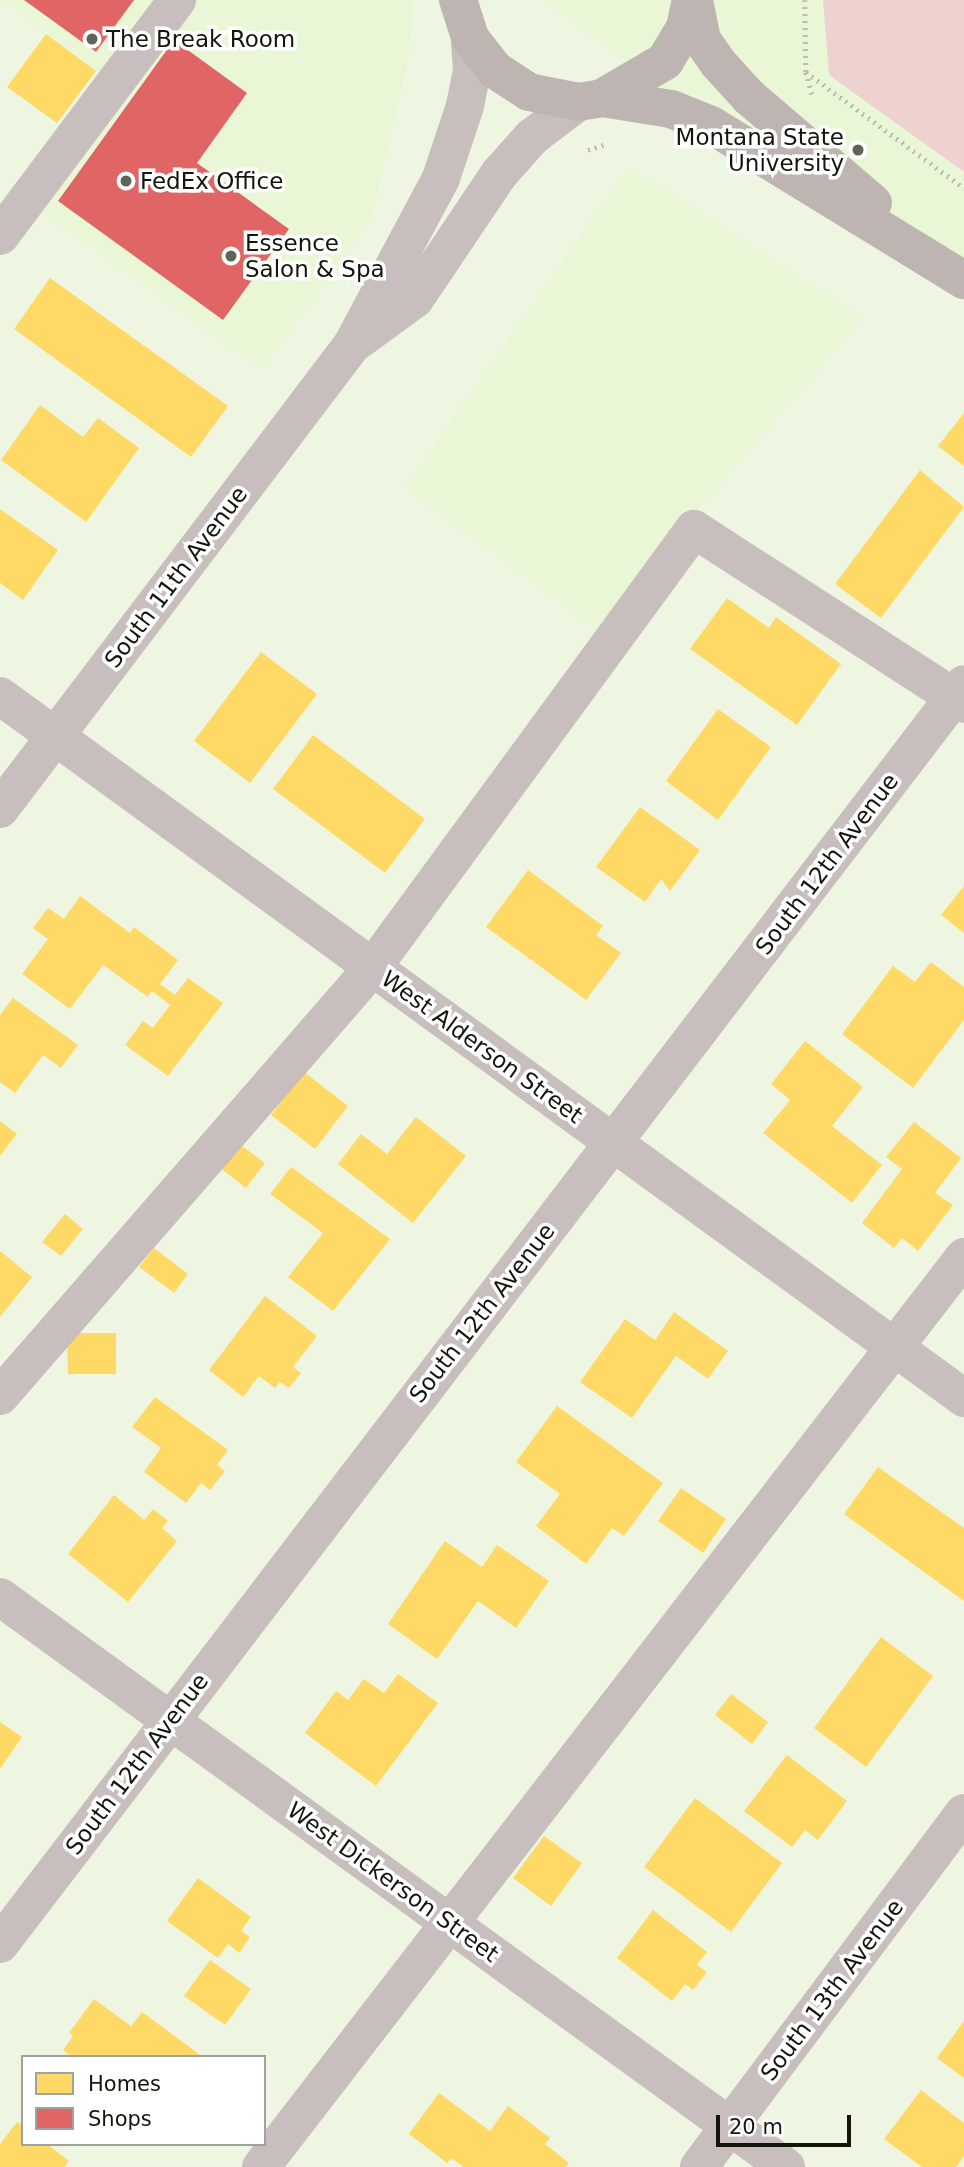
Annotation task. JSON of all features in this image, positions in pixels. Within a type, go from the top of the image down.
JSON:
[{"type":"main road","points":[[458,0],[470,38],[495,70],[529,92],[671,109],[711,125],[953,272]]},
{"type":"main road","points":[[590,100],[665,61],[685,28],[693,0]]},
{"type":"main road","points":[[693,0],[702,40],[749,97],[953,272]]},
{"type":"street","points":[[0,236],[177,0]]},
{"type":"street","name":"South 11th Avenue","points":[[0,810],[352,345],[441,178],[468,94],[472,70],[470,38]]},
{"type":"street","name":"South 11th Avenue","points":[[352,345],[415,299],[499,174],[532,137],[590,100]]},
{"type":"street","points":[[0,1396],[373,967],[694,529],[961,695]]},
{"type":"street","name":"South 12th Avenue","points":[[0,1944],[613,1142],[961,695]]},
{"type":"street","name":"West Alderson Street","points":[[0,696],[964,1398]]},
{"type":"street","points":[[261,2167],[964,1257]]},
{"type":"street","name":"West Dickerson Street","points":[[0,1597],[786,2167]]},
{"type":"street","name":"South 13th Avenue","points":[[699,2167],[964,1813]]},
{"type":"path","points":[[805,0],[806,72],[964,188]]},
{"type":"path","points":[[578,154],[616,144]]},
{"type":"shaded area","points":[[2,0],[413,0],[410,55],[372,218],[262,370],[26,201],[114,83]]},
{"type":"shaded area","name":"Montana State University","points":[[541,0],[964,0],[964,300]]},
{"type":"shaded area","points":[[823,0],[964,0],[964,172],[829,75]]},
{"type":"shaded area","points":[[629,166],[863,318],[596,629],[405,488]]},
{"type":"building: Homes","points":[[46,34],[96,71],[57,123],[7,87]]},
{"type":"building: Homes","points":[[50,278],[228,406],[191,457],[14,329]]},
{"type":"building: Homes","points":[[40,405],[83,437],[98,418],[139,448],[86,522],[1,460]]},
{"type":"building: Homes","points":[[964,413],[964,466],[938,446]]},
{"type":"building: Homes","points":[[920,470],[964,507],[881,618],[835,584]]},
{"type":"building: Homes","points":[[0,509],[58,550],[23,600],[0,583]]},
{"type":"building: Homes","points":[[727,598],[769,628],[776,617],[841,664],[797,725],[690,649]]},
{"type":"building: Homes","points":[[261,652],[317,694],[250,783],[194,741]]},
{"type":"building: Homes","points":[[718,709],[771,747],[718,820],[666,781]]},
{"type":"building: Homes","points":[[313,735],[425,819],[385,873],[273,789]]},
{"type":"building: Homes","points":[[640,807],[700,850],[670,891],[661,879],[645,902],[596,867]]},
{"type":"building: Homes","points":[[528,870],[603,926],[596,935],[621,953],[586,1000],[486,927]]},
{"type":"building: Homes","points":[[964,886],[964,933],[941,915]]},
{"type":"building: Homes","points":[[80,896],[130,933],[134,927],[178,960],[160,984],[175,995],[188,978],[223,1003],[168,1076],[125,1045],[143,1021],[153,1028],[170,1005],[152,991],[148,997],[103,965],[70,1009],[22,974],[48,939],[33,928],[48,908],[64,919]]},
{"type":"building: Homes","points":[[931,962],[964,987],[964,1020],[913,1088],[842,1034],[893,966],[915,982]]},
{"type":"building: Homes","points":[[13,998],[78,1045],[61,1068],[43,1055],[15,1093],[0,1082],[0,1015]]},
{"type":"building: Homes","points":[[805,1041],[863,1087],[832,1126],[882,1165],[852,1203],[763,1133],[790,1100],[771,1084]]},
{"type":"building: Homes","points":[[304,1072],[348,1106],[315,1149],[271,1115]]},
{"type":"building: Homes","points":[[416,1117],[466,1156],[413,1223],[338,1164],[361,1134],[387,1154]]},
{"type":"building: Homes","points":[[0,1121],[17,1134],[0,1156]]},
{"type":"building: Homes","points":[[914,1122],[961,1158],[935,1193],[953,1205],[918,1251],[902,1238],[894,1248],[862,1223],[902,1169],[886,1157]]},
{"type":"building: Homes","points":[[230,1137],[265,1163],[246,1188],[211,1161]]},
{"type":"building: Homes","points":[[291,1167],[390,1239],[333,1311],[288,1277],[323,1233],[270,1194]]},
{"type":"building: Homes","points":[[65,1214],[83,1229],[61,1256],[42,1242]]},
{"type":"building: Homes","points":[[154,1248],[188,1274],[174,1293],[139,1267]]},
{"type":"building: Homes","points":[[0,1251],[32,1277],[0,1317]]},
{"type":"building: Homes","points":[[265,1296],[317,1336],[293,1367],[301,1373],[289,1388],[280,1382],[275,1388],[259,1376],[243,1397],[209,1370]]},
{"type":"building: Homes","points":[[674,1312],[728,1351],[708,1379],[676,1356],[632,1418],[580,1382],[625,1319],[655,1340]]},
{"type":"building: Homes","points":[[67,1333],[116,1333],[116,1374],[68,1374]]},
{"type":"building: Homes","points":[[155,1397],[228,1450],[217,1465],[225,1471],[210,1490],[201,1483],[186,1503],[144,1472],[161,1448],[132,1427]]},
{"type":"building: Homes","points":[[557,1406],[663,1483],[624,1536],[612,1528],[586,1564],[536,1526],[560,1494],[516,1462]]},
{"type":"building: Homes","points":[[878,1467],[964,1528],[964,1601],[844,1514]]},
{"type":"building: Homes","points":[[681,1488],[726,1519],[703,1553],[658,1521]]},
{"type":"building: Homes","points":[[114,1495],[144,1520],[153,1509],[168,1521],[162,1528],[177,1541],[128,1602],[68,1554]]},
{"type":"building: Homes","points":[[445,1541],[482,1567],[497,1545],[549,1581],[516,1628],[478,1601],[437,1659],[388,1624]]},
{"type":"building: Homes","points":[[881,1637],[933,1676],[866,1767],[814,1728]]},
{"type":"building: Homes","points":[[398,1674],[438,1703],[376,1786],[305,1733],[336,1691],[348,1700],[364,1679],[384,1693]]},
{"type":"building: Homes","points":[[731,1694],[768,1722],[752,1744],[715,1715]]},
{"type":"building: Homes","points":[[0,1722],[22,1737],[0,1769]]},
{"type":"building: Homes","points":[[787,1755],[847,1801],[818,1840],[805,1830],[792,1847],[744,1811]]},
{"type":"building: Homes","points":[[695,1798],[782,1863],[731,1932],[644,1867]]},
{"type":"building: Homes","points":[[544,1836],[582,1863],[551,1906],[513,1878]]},
{"type":"building: Homes","points":[[198,1878],[251,1917],[241,1931],[250,1937],[239,1953],[228,1944],[218,1958],[167,1921]]},
{"type":"building: Homes","points":[[653,1910],[707,1952],[697,1965],[707,1972],[693,1990],[685,1984],[672,2001],[617,1958]]},
{"type":"building: Homes","points":[[210,1960],[251,1989],[225,2025],[184,1996]]},
{"type":"building: Homes","points":[[94,1999],[131,2026],[142,2012],[200,2055],[69,2055],[63,2050],[73,2036],[69,2033]]},
{"type":"building: Homes","points":[[964,2021],[964,2078],[937,2058]]},
{"type":"building: Homes","points":[[921,2090],[964,2123],[964,2156],[956,2167],[922,2167],[884,2139]]},
{"type":"building: Homes","points":[[439,2093],[490,2131],[508,2106],[550,2138],[545,2144],[569,2163],[566,2167],[464,2167],[451,2158],[447,2163],[409,2134]]},
{"type":"building: Homes","points":[[17,2122],[21,2125],[21,2146],[50,2146],[69,2161],[64,2167],[0,2167],[0,2144]]},
{"type":"building: Shops","name":"The Break Room","points":[[24,0],[134,0],[96,52]]},
{"type":"building: Shops","points":[[174,40],[247,93],[197,163],[289,229],[223,320],[58,201]]},
{"type":"place","name":"The Break Room","points":[[92,39]]},
{"type":"place","name":"Montana State University","points":[[858,150]]},
{"type":"place","name":"FedEx Office","points":[[126,181]]},
{"type":"place","name":"Essence Salon & Spa","points":[[231,256]]}]
